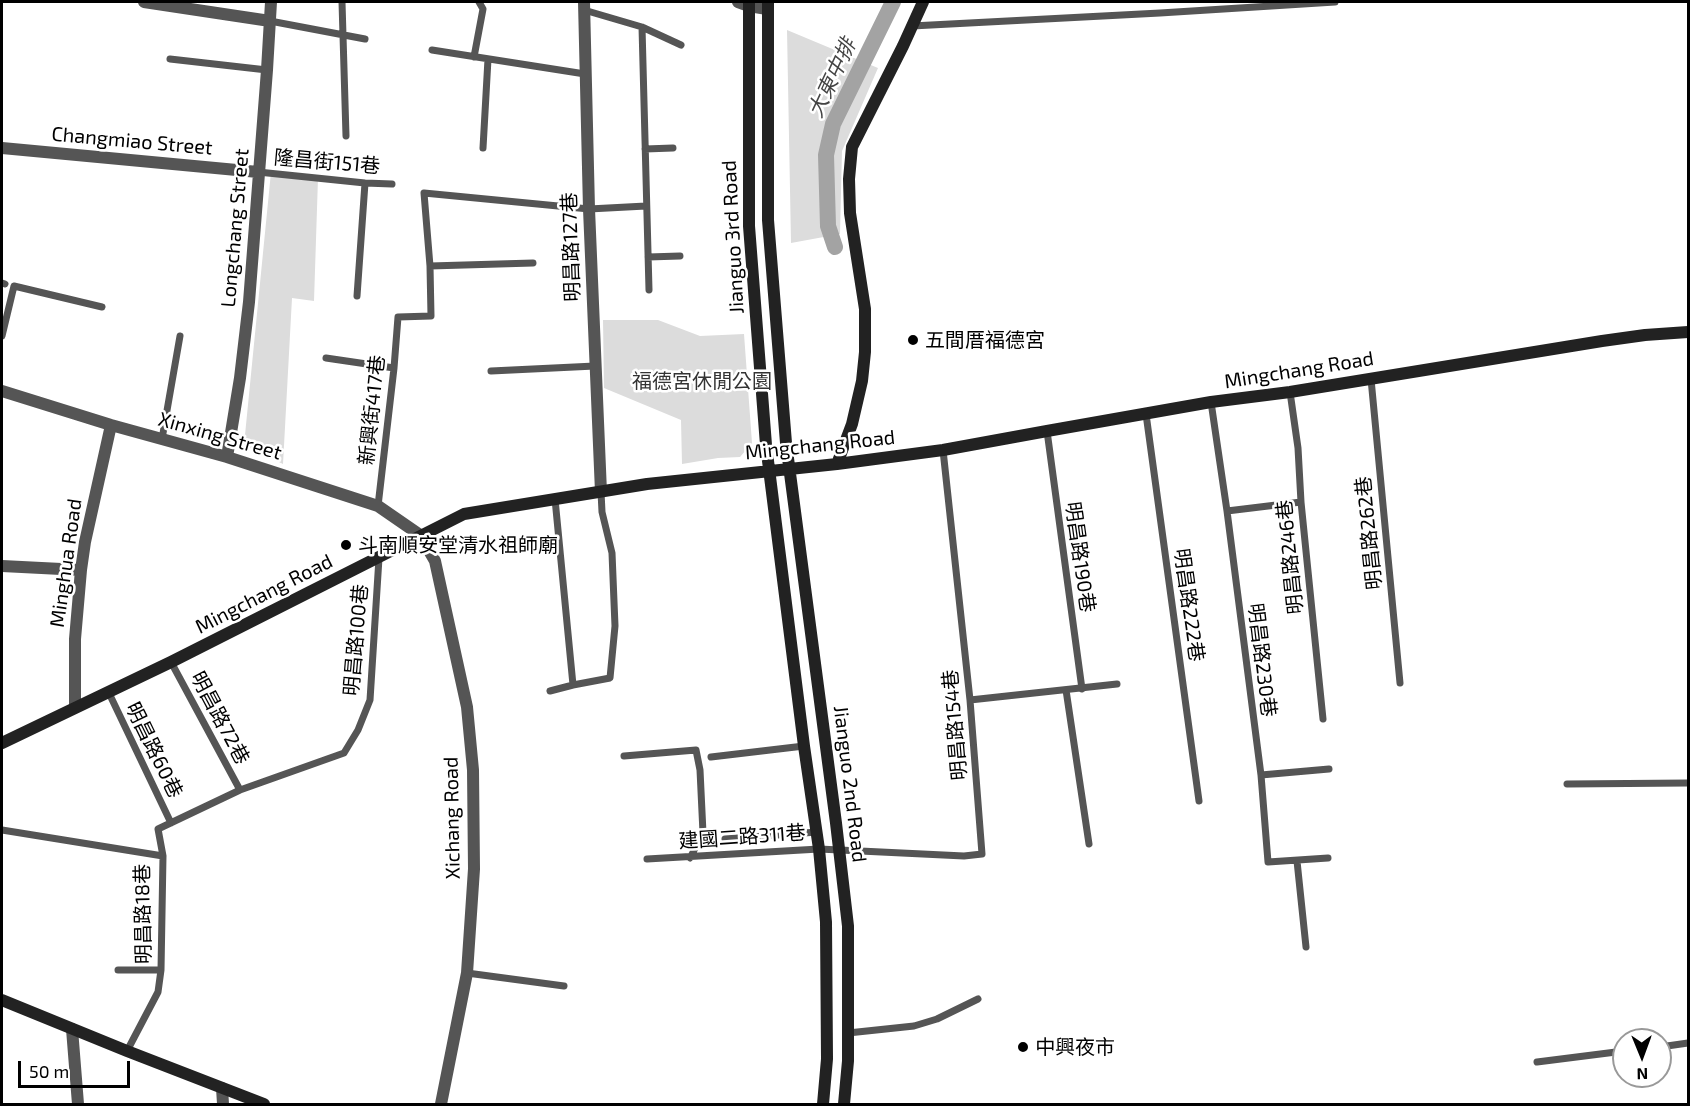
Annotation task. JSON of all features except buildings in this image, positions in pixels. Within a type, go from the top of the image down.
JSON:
[{"type":"street","points":[[144,2],[270,21]]},
{"type":"street","name":"Longchang Street","points":[[227,457],[249,302],[271,2]]},
{"type":"street","points":[[837,464],[852,424],[862,381],[865,351],[865,309],[850,213],[849,179],[852,147],[922,2]]},
{"type":"street","points":[[745,3],[767,5]]},
{"type":"street","name":"Jianguo 3rd Road","points":[[745,3],[749,226],[769,471]]},
{"type":"street","name":"Jianguo 3rd Road","points":[[767,5],[768,219],[789,469]]},
{"type":"street","name":"明昌路127巷","points":[[584,6],[589,209],[601,492]]},
{"type":"street","name":"Changmiao Street","points":[[2,148],[258,172]]},
{"type":"street","name":"Mingchang Road","points":[[2,743],[171,662],[464,514],[647,484],[837,464],[943,450],[1211,402],[1290,392],[1613,339],[1689,332]]},
{"type":"street","name":"Xinxing Street","points":[[2,391],[111,425],[227,457],[378,506],[420,535]]},
{"type":"street","name":"Minghua Road","points":[[75,707],[75,639],[81,570],[111,425]]},
{"type":"street","name":"Jianguo 2nd Road","points":[[789,469],[848,926],[848,1061],[844,1104]]},
{"type":"street","name":"Jianguo 2nd Road","points":[[769,471],[817,832],[826,922],[827,1059],[822,1104]]},
{"type":"street","name":"Xichang Road","points":[[420,535],[435,561],[466,707],[473,770],[473,906],[467,973],[441,1104]]},
{"type":"street","points":[[2,566],[81,570]]},
{"type":"street","points":[[2,1000],[264,1104]]},
{"type":"street","points":[[72,1029],[78,1104]]},
{"type":"street","points":[[222,1088],[223,1104]]},
{"type":"lane","points":[[342,2],[346,136]]},
{"type":"lane","points":[[474,57],[483,9],[479,2]]},
{"type":"lane","points":[[912,26],[1335,2]]},
{"type":"lane","points":[[584,6],[642,27],[681,45]]},
{"type":"lane","points":[[270,21],[365,39]]},
{"type":"lane","points":[[642,27],[649,290]]},
{"type":"lane","points":[[432,50],[585,74]]},
{"type":"lane","points":[[170,59],[267,70]]},
{"type":"lane","points":[[483,148],[488,59]]},
{"type":"lane","points":[[645,149],[673,148]]},
{"type":"lane","name":"隆昌街151巷","points":[[258,172],[392,184]]},
{"type":"lane","points":[[357,296],[365,183]]},
{"type":"lane","points":[[533,263],[430,266],[424,193],[589,209],[646,206]]},
{"type":"lane","points":[[648,257],[680,256]]},
{"type":"lane","name":"新興街417巷","points":[[378,506],[398,317],[431,316],[430,266]]},
{"type":"lane","points":[[2,336],[14,286],[102,307]]},
{"type":"lane","points":[[162,439],[180,336]]},
{"type":"lane","points":[[326,358],[394,368]]},
{"type":"lane","points":[[491,371],[595,366]]},
{"type":"lane","name":"明昌路262巷","points":[[1371,379],[1401,683]]},
{"type":"lane","name":"明昌路246巷","points":[[1290,392],[1298,448],[1301,502],[1323,719]]},
{"type":"lane","name":"明昌路230巷","points":[[1211,402],[1260,775],[1268,862],[1328,858]]},
{"type":"lane","name":"明昌路222巷","points":[[1146,414],[1199,801]]},
{"type":"lane","name":"明昌路190巷","points":[[1047,431],[1082,688]]},
{"type":"lane","name":"明昌路154巷","points":[[839,851],[964,856],[982,854],[970,700],[943,450]]},
{"type":"lane","points":[[550,691],[610,678],[615,626],[612,553],[602,512],[601,492]]},
{"type":"lane","points":[[555,499],[573,685]]},
{"type":"lane","points":[[1227,511],[1301,502]]},
{"type":"lane","name":"明昌路100巷","points":[[171,823],[240,790],[344,753],[370,700],[379,558]]},
{"type":"lane","name":"明昌路72巷","points":[[171,662],[240,790]]},
{"type":"lane","points":[[970,700],[1117,684]]},
{"type":"lane","points":[[1066,690],[1089,844]]},
{"type":"lane","name":"明昌路60巷","points":[[108,691],[171,823]]},
{"type":"lane","points":[[711,757],[804,746]]},
{"type":"lane","points":[[624,756],[696,750],[700,770],[703,833],[690,858]]},
{"type":"lane","points":[[1260,775],[1329,768]]},
{"type":"lane","points":[[1567,784],[1689,783]]},
{"type":"lane","points":[[163,856],[158,829],[171,823]]},
{"type":"lane","name":"明昌路18巷","points":[[2,830],[163,856],[161,970],[158,992],[126,1051]]},
{"type":"lane","points":[[725,839],[817,832]]},
{"type":"lane","name":"建國二路311巷","points":[[647,860],[819,849],[839,851]]},
{"type":"lane","points":[[1297,861],[1306,947]]},
{"type":"lane","points":[[118,970],[161,970]]},
{"type":"lane","points":[[467,973],[564,986]]},
{"type":"lane","points":[[848,1033],[914,1026],[938,1019],[978,999]]},
{"type":"lane","points":[[1672,1045],[1689,1043]]},
{"type":"lane","points":[[1537,1062],[1612,1053]]},
{"type":"green space","points":[[787,30],[878,68],[842,151],[840,234],[791,243]]},
{"type":"green space","points":[[271,172],[318,178],[314,301],[292,298],[283,464],[244,445]]},
{"type":"green space","name":"福德宮休閒公園","points":[[603,320],[658,320],[700,336],[744,334],[752,443],[740,457],[682,464],[681,420],[604,388]]},
{"type":"waterway","name":"大東中排","points":[[835,247],[828,226],[826,155],[833,124],[893,2]]},
{"type":"place","name":"五間厝福德宮","points":[[913,340]]},
{"type":"place","name":"斗南順安堂清水祖師廟","points":[[346,545]]},
{"type":"place","name":"中興夜市","points":[[1023,1047]]}]
